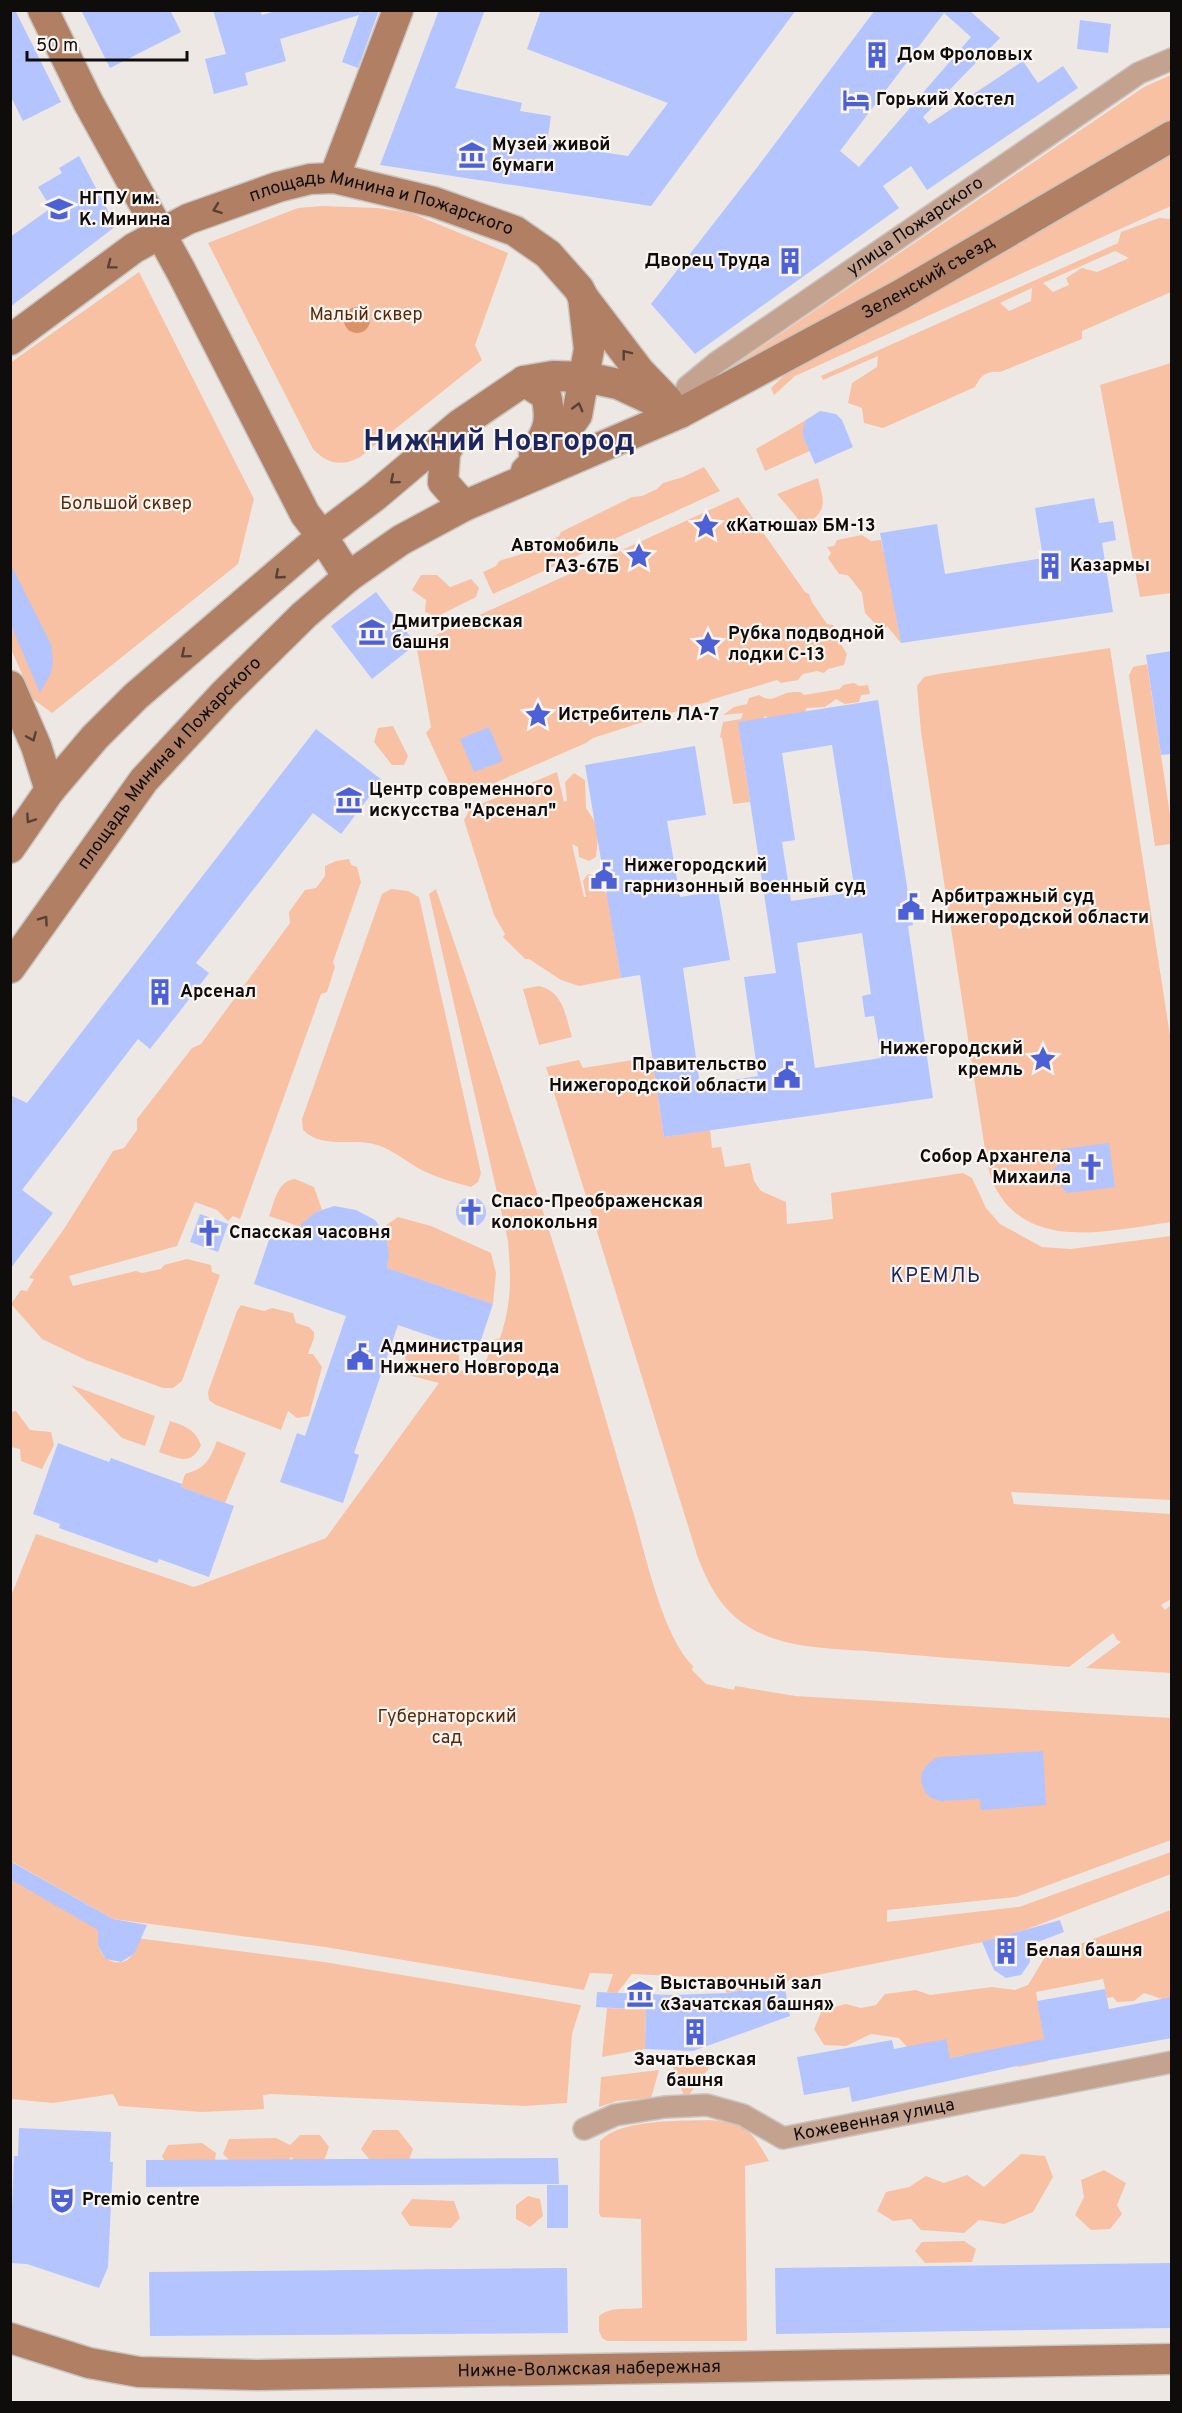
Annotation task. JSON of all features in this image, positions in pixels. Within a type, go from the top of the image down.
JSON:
[{"type":"main road","points":[[43,10],[88,102],[160,234],[305,514],[348,577]]},
{"type":"main road","points":[[334,178],[398,10]]},
{"type":"main road","name":"Зеленский съезд","points":[[680,413],[900,295],[1172,135]]},
{"type":"main road","name":"площадь Минина и Пожарского","points":[[10,340],[134,248],[188,219],[278,187],[310,179],[334,178],[434,202],[515,231],[548,254],[579,289],[640,372],[680,413],[464,506],[401,540],[348,577],[304,615],[232,686],[144,780],[10,968]]},
{"type":"main road","name":"площадь Минина и Пожарского","points":[[514,483],[562,436],[577,415],[589,349],[583,297]]},
{"type":"main road","points":[[10,849],[50,790],[95,737],[136,696],[322,536],[375,496],[459,425],[524,381],[553,376],[585,377],[618,384],[680,413]]},
{"type":"main road","points":[[514,483],[546,435],[550,416],[546,395],[524,381]]},
{"type":"main road","points":[[459,425],[445,453],[443,482],[464,506]]},
{"type":"main road","points":[[10,686],[36,746],[50,790]]},
{"type":"main road","name":"Нижне-Волжская набережная","points":[[10,2338],[89,2363],[139,2372],[258,2375],[1172,2359]]},
{"type":"street","name":"улица Пожарского","points":[[680,413],[687,387],[716,363],[1139,73],[1172,59]]},
{"type":"street","name":"Кожевенная улица","points":[[584,2129],[615,2115],[665,2107],[707,2105],[743,2115],[783,2138],[1172,2062]]},
{"type":"green space","points":[[1171,75],[1171,126],[891,285],[735,369],[733,366],[1144,87]]},
{"type":"green space","points":[[1171,152],[1171,206],[795,376],[774,395],[771,388],[794,366]]},
{"type":"green space","name":"Малый сквер","points":[[321,206],[378,208],[411,213],[508,253],[475,345],[482,360],[360,457],[341,463],[329,461],[313,449],[208,243],[298,208]]},
{"type":"green space","points":[[1159,218],[1171,219],[1171,292],[1082,331],[1082,339],[1000,372],[988,373],[975,387],[883,428],[864,423],[862,408],[848,403],[852,383],[877,367],[878,356],[823,380],[821,376],[1118,243],[1121,232]],"holes":[[[1115,251],[1129,258],[1097,272],[1082,268],[1066,278],[1069,285],[1053,292],[1043,283]],[[1032,288],[1031,301],[1009,311],[1000,303]]]},
{"type":"green space","name":"Большой сквер","points":[[139,272],[254,499],[238,564],[52,713],[33,699],[11,649],[10,363]]},
{"type":"green space","points":[[1171,363],[1171,593],[1140,597],[1100,385]]},
{"type":"green space","points":[[806,420],[803,436],[812,450],[765,471],[756,449]]},
{"type":"green space","points":[[704,467],[720,491],[493,594],[483,572],[496,566],[499,561],[525,553],[559,536],[561,532],[632,497],[642,496],[657,489],[663,483]]},
{"type":"green space","points":[[818,478],[823,501],[821,511],[805,527],[777,494]]},
{"type":"green space","points":[[738,497],[805,592],[809,594],[827,624],[833,625],[847,654],[844,665],[828,669],[824,673],[817,671],[803,674],[798,680],[781,683],[777,680],[710,700],[593,738],[469,794],[459,795],[453,791],[426,733],[431,727],[416,644]]},
{"type":"green space","points":[[862,535],[871,541],[881,540],[883,551],[887,554],[895,574],[891,592],[900,610],[896,616],[901,643],[887,626],[882,631],[865,613],[862,593],[848,575],[839,574],[828,558],[831,553],[827,547],[834,546],[837,540]]},
{"type":"green space","points":[[421,575],[437,575],[450,587],[471,579],[479,588],[476,597],[436,617],[425,612],[426,600],[412,590]]},
{"type":"green space","points":[[1110,648],[1171,1042],[1171,1222],[1098,1232],[1074,1232],[1050,1229],[1029,1221],[1010,1208],[990,1176],[921,732],[917,686],[924,677],[938,674]]},
{"type":"green space","points":[[1147,664],[1171,821],[1171,844],[1155,846],[1129,675],[1133,667]]},
{"type":"green space","points":[[854,683],[859,686],[868,685],[870,694],[861,695],[859,702],[845,704],[836,699],[825,707],[806,708],[804,722],[780,723],[765,716],[741,742],[750,802],[733,804],[720,737],[723,722],[741,719],[743,713],[723,715],[734,707],[747,704],[749,698],[759,695],[769,699],[792,692],[800,692],[804,695],[840,689],[843,685]]},
{"type":"green space","points":[[393,726],[408,756],[404,765],[392,765],[374,742],[378,728]]},
{"type":"green space","points":[[557,772],[564,802],[567,801],[565,782],[574,773],[585,780],[586,808],[599,828],[596,857],[589,861],[579,857],[578,847],[572,844],[584,897],[586,897],[583,881],[588,874],[598,876],[601,889],[611,897],[617,923],[613,929],[621,978],[579,986],[561,980],[529,959],[525,959],[503,937],[505,934],[494,915],[464,820],[469,811],[481,804]]},
{"type":"green space","points":[[349,859],[351,865],[357,867],[361,882],[333,962],[335,967],[327,992],[321,994],[240,1219],[233,1216],[228,1221],[217,1210],[195,1202],[177,1246],[69,1276],[73,1286],[136,1271],[142,1273],[161,1269],[164,1265],[187,1259],[211,1265],[212,1272],[220,1275],[182,1381],[173,1388],[163,1388],[86,1360],[42,1339],[11,1304],[21,1290],[27,1291],[34,1279],[29,1278],[64,1229],[113,1151],[124,1148],[137,1130],[137,1119],[192,1048],[201,1044],[290,923],[289,912],[305,890],[316,888],[325,876],[325,866]]},
{"type":"green space","points":[[391,889],[408,891],[419,897],[481,1173],[478,1182],[471,1187],[430,1174],[380,1146],[365,1142],[327,1141],[311,1136],[303,1130],[302,1119],[382,894]]},
{"type":"green space","name":"Губернаторский сад","points":[[436,889],[553,1243],[664,1617],[682,1653],[693,1666],[692,1670],[706,1684],[734,1690],[735,1686],[795,1696],[1171,1718],[1171,1840],[1016,1897],[887,1910],[887,1922],[1019,1907],[1171,1852],[1171,1874],[1025,1930],[983,1942],[727,1993],[715,1978],[632,1974],[617,1993],[607,1992],[613,1974],[590,1973],[584,1990],[325,1947],[113,1919],[11,1861],[11,1596],[36,1534],[194,1587],[326,1538],[439,1383],[408,1375],[405,1355],[422,1344],[459,1355],[460,1371],[483,1369],[494,1340],[500,1338],[510,1290],[508,1241],[429,894]]},
{"type":"green space","points":[[539,986],[554,993],[559,999],[572,1037],[539,1045],[523,989]]},
{"type":"green space","points":[[652,1057],[664,1137],[710,1130],[712,1148],[721,1147],[725,1167],[750,1163],[754,1181],[761,1191],[786,1202],[787,1224],[833,1219],[831,1193],[963,1173],[972,1178],[986,1208],[1000,1224],[1042,1247],[1071,1249],[1171,1236],[1171,1500],[1011,1492],[1014,1504],[1171,1514],[1171,1599],[1161,1605],[1165,1610],[1171,1605],[1171,1673],[1086,1668],[1121,1642],[1113,1633],[1069,1667],[795,1644],[763,1635],[739,1620],[723,1604],[711,1586],[697,1555],[546,1067],[579,1060],[583,1068]]},
{"type":"green space","points":[[295,1179],[314,1187],[322,1210],[316,1212],[301,1227],[269,1216],[280,1188]]},
{"type":"green space","points":[[398,1217],[431,1226],[491,1253],[496,1273],[493,1304],[387,1268],[388,1247],[381,1229]]},
{"type":"green space","points":[[241,1305],[264,1311],[272,1308],[293,1313],[296,1323],[309,1327],[314,1332],[308,1354],[313,1354],[322,1367],[309,1416],[297,1418],[288,1411],[281,1430],[216,1405],[209,1400],[208,1392]]},
{"type":"green space","points":[[71,1385],[155,1416],[145,1446],[122,1438]]},
{"type":"green space","points":[[16,1411],[30,1430],[51,1432],[54,1445],[42,1469],[21,1461],[20,1449],[11,1447],[11,1412]]},
{"type":"green space","points":[[170,1421],[185,1427],[196,1435],[201,1445],[193,1456],[183,1459],[159,1452]]},
{"type":"green space","points":[[217,1441],[246,1453],[225,1503],[181,1487],[185,1474],[206,1463]]},
{"type":"green space","points":[[11,1879],[101,1931],[98,1946],[108,1960],[115,1962],[127,1960],[132,1955],[136,1938],[324,1962],[581,2005],[572,2034],[567,2103],[525,2106],[271,2094],[263,2095],[264,2109],[202,2112],[119,2106],[113,2094],[53,2103],[11,2099]]},
{"type":"green space","points":[[1171,1910],[1171,2002],[1144,1993],[1134,2001],[1117,2002],[1113,1997],[1107,1998],[1103,1979],[1036,1992],[1048,2061],[1018,2067],[1016,2063],[1001,2066],[964,2055],[950,2058],[916,2057],[899,2038],[871,2034],[846,2046],[824,2045],[814,2029],[822,2010],[846,2004],[861,2008],[876,2005],[885,1994],[916,1990],[930,1995],[992,1987],[1015,1990],[1028,1985],[1045,1957]]},
{"type":"green space","points":[[607,2008],[646,2010],[645,2049],[602,2057]]},
{"type":"green space","points":[[715,2060],[688,2096],[684,2096],[672,2065]]},
{"type":"green space","points":[[659,2070],[651,2098],[617,2101],[599,2107],[601,2077]]},
{"type":"green space","points":[[709,2120],[731,2123],[746,2130],[752,2135],[769,2161],[745,2166],[747,2341],[607,2341],[602,2338],[599,2331],[599,2316],[614,2310],[642,2308],[641,2219],[601,2217],[599,2213],[600,2141],[609,2134],[636,2125],[667,2121]]},
{"type":"green space","points":[[373,2130],[398,2130],[413,2149],[408,2163],[374,2165],[361,2149]]},
{"type":"green space","points":[[300,2135],[320,2135],[329,2147],[322,2166],[300,2165],[291,2157],[284,2167],[233,2164],[223,2154],[229,2139],[276,2138],[290,2145]]},
{"type":"green space","points":[[202,2143],[216,2153],[214,2167],[171,2172],[162,2156],[168,2145]]},
{"type":"green space","points":[[1021,2154],[1045,2156],[1053,2177],[1033,2212],[1004,2224],[979,2220],[964,2233],[921,2230],[911,2219],[893,2221],[877,2211],[886,2192],[909,2187],[926,2176],[944,2183],[967,2175],[984,2187]]},
{"type":"green space","points":[[1104,2170],[1126,2183],[1117,2205],[1122,2214],[1110,2229],[1091,2230],[1075,2215],[1084,2197],[1081,2180]]},
{"type":"green space","points":[[528,2196],[540,2199],[543,2216],[530,2227],[516,2219],[516,2205]]},
{"type":"green space","points":[[412,2199],[454,2201],[460,2218],[451,2228],[410,2226],[401,2213]]},
{"type":"green space","points":[[964,2241],[976,2249],[972,2262],[925,2263],[915,2251],[922,2242]]},
{"type":"shaded area","points":[[357,307],[366,311],[370,320],[366,329],[357,333],[348,329],[344,320],[348,311]]},
{"type":"building","points":[[10,10],[15,10],[61,102],[23,121],[10,95]]},
{"type":"building","points":[[81,10],[170,10],[181,32],[110,68]]},
{"type":"building","points":[[213,10],[260,10],[262,15],[278,10],[359,10],[360,14],[361,10],[379,10],[358,68],[342,62],[359,15],[280,39],[286,61],[245,73],[248,85],[214,94],[205,59],[226,54]]},
{"type":"building","points":[[439,10],[485,10],[455,88],[522,103],[520,111],[551,116],[547,144],[628,156],[668,103],[527,49],[541,10],[796,10],[651,206],[380,165]]},
{"type":"building","points":[[875,10],[969,10],[1000,38],[923,117],[929,124],[1023,61],[1038,83],[1063,66],[1078,88],[927,190],[911,166],[883,186],[899,208],[695,354],[651,304]],"holes":[[[944,13],[971,37],[859,167],[840,151]]]},
{"type":"building","points":[[1080,20],[1111,24],[1108,53],[1077,49]]},
{"type":"building","name":"НГПУ им. К. Минина","points":[[79,156],[116,226],[10,307],[10,237],[51,208],[38,187],[62,173],[59,168]]},
{"type":"building","points":[[820,411],[836,414],[842,420],[853,447],[815,464],[803,436],[803,428],[806,420]]},
{"type":"building","name":"Казармы","points":[[1094,498],[1099,523],[1113,521],[1116,540],[1102,543],[1113,612],[901,643],[880,533],[937,524],[945,574],[1043,558],[1035,508]]},
{"type":"building","points":[[10,563],[51,644],[53,661],[51,673],[40,693],[10,623]]},
{"type":"building","points":[[376,592],[416,644],[372,679],[331,626]]},
{"type":"building","points":[[1172,651],[1172,754],[1161,755],[1146,655]]},
{"type":"building","points":[[878,700],[913,925],[908,926],[933,1098],[664,1137],[640,975],[621,978],[585,765],[695,746],[706,815],[667,821],[680,897],[718,891],[730,960],[683,968],[700,1085],[758,1076],[744,977],[776,973],[738,722]],"holes":[[[832,745],[855,892],[791,901],[782,842],[795,840],[782,753]],[[862,933],[871,994],[862,996],[865,1017],[874,1016],[881,1058],[815,1068],[797,943]]]},
{"type":"building","points":[[489,727],[503,761],[474,772],[460,739]]},
{"type":"building","name":"Арсенал","points":[[316,729],[382,780],[341,834],[313,813],[196,963],[209,973],[180,1011],[150,1049],[138,1039],[22,1190],[53,1213],[10,1269],[10,1095],[27,1103]]},
{"type":"building","name":"Собор Архангела Михаила","points":[[1109,1143],[1115,1187],[1067,1193],[1061,1186],[1060,1178],[1051,1172],[1058,1165],[1057,1157],[1062,1149]]},
{"type":"building","name":"Спасо-Преображенская колокольня","points":[[471,1197],[482,1201],[486,1212],[482,1223],[471,1227],[460,1223],[456,1212],[460,1201]]},
{"type":"building","name":"Администрация Нижнего Новгорода","points":[[334,1206],[356,1210],[375,1220],[386,1236],[389,1253],[387,1268],[493,1304],[477,1352],[398,1325],[354,1453],[359,1455],[343,1503],[280,1482],[297,1433],[305,1436],[346,1316],[254,1284],[273,1228],[296,1236],[303,1223],[316,1212]]},
{"type":"building","name":"Спасская часовня","points":[[200,1214],[228,1224],[218,1252],[190,1242]]},
{"type":"building","points":[[58,1443],[109,1462],[111,1458],[234,1506],[209,1577],[159,1559],[157,1563],[59,1528],[60,1524],[33,1514]]},
{"type":"building","points":[[1043,1751],[1046,1805],[981,1810],[980,1799],[940,1801],[931,1798],[925,1792],[921,1781],[922,1772],[938,1757]]},
{"type":"building","points":[[10,1861],[113,1919],[147,1925],[134,1954],[121,1962],[106,1959],[98,1946],[98,1930],[10,1879]]},
{"type":"building","name":"Белая башня","points":[[1060,1920],[1064,1932],[1030,1945],[1030,1962],[1021,1975],[1006,1978],[994,1970],[982,1942]]},
{"type":"building","name":"Зачатьевская башня","points":[[784,1983],[790,2016],[693,2051],[645,2049],[646,2010],[596,2007],[597,1992],[673,1995],[727,1993]]},
{"type":"building","points":[[1105,1989],[1109,2009],[1172,1997],[1172,2038],[1017,2066],[852,2102],[849,2087],[804,2095],[797,2057],[892,2040],[894,2049],[946,2039],[950,2058],[1044,2039],[1037,2001]]},
{"type":"building","name":"Premio centre","points":[[19,2128],[111,2132],[110,2162],[113,2162],[108,2267],[99,2288],[27,2264],[10,2263],[14,2156],[18,2156]]},
{"type":"building","points":[[558,2158],[559,2184],[146,2187],[146,2160]]},
{"type":"building","points":[[547,2185],[568,2185],[568,2228],[547,2228]]},
{"type":"building","points":[[1172,2263],[1172,2328],[776,2334],[775,2268]]},
{"type":"building","points":[[567,2268],[568,2333],[150,2336],[149,2272]]},
{"type":"place","name":"Дом Фроловых","points":[[877,55]]},
{"type":"place","name":"Горький Хостел","points":[[856,100]]},
{"type":"place","name":"Музей живой бумаги","points":[[472,155]]},
{"type":"place","name":"НГПУ им. К. Минина","points":[[59,209]]},
{"type":"place","name":"Дворец Труда","points":[[790,261]]},
{"type":"place","name":"«Катюша» БМ-13","points":[[706,526]]},
{"type":"place","name":"Автомобиль ГАЗ-67Б","points":[[639,556]]},
{"type":"place","name":"Казармы","points":[[1050,566]]},
{"type":"place","name":"Дмитриевская башня","points":[[372,632]]},
{"type":"place","name":"Рубка подводной лодки С-13","points":[[708,644]]},
{"type":"place","name":"Истребитель ЛА-7","points":[[538,715]]},
{"type":"place","name":"Центр современного искусства \"Арсенал\"","points":[[349,800]]},
{"type":"place","name":"Нижегородский гарнизонный военный суд","points":[[604,876]]},
{"type":"place","name":"Арбитражный суд Нижегородской области","points":[[911,907]]},
{"type":"place","name":"Арсенал","points":[[160,992]]},
{"type":"place","name":"Нижегородский кремль","points":[[1043,1059]]},
{"type":"place","name":"Правительство Нижегородской области","points":[[787,1075]]},
{"type":"place","name":"Собор Архангела Михаила","points":[[1091,1167]]},
{"type":"place","name":"Спасо-Преображенская колокольня","points":[[471,1212]]},
{"type":"place","name":"Спасская часовня","points":[[209,1233]]},
{"type":"place","name":"Администрация Нижнего Новгорода","points":[[360,1357]]},
{"type":"place","name":"Белая башня","points":[[1006,1951]]},
{"type":"place","name":"Выставочный зал «Зачатская башня»","points":[[640,1994]]},
{"type":"place","name":"Зачатьевская башня","points":[[695,2032]]},
{"type":"place","name":"Premio centre","points":[[62,2200]]},
{"type":"district","name":"Нижний Новгород","points":[[499,442]]},
{"type":"district","name":"КРЕМЛЬ","points":[[936,1277]]}]
